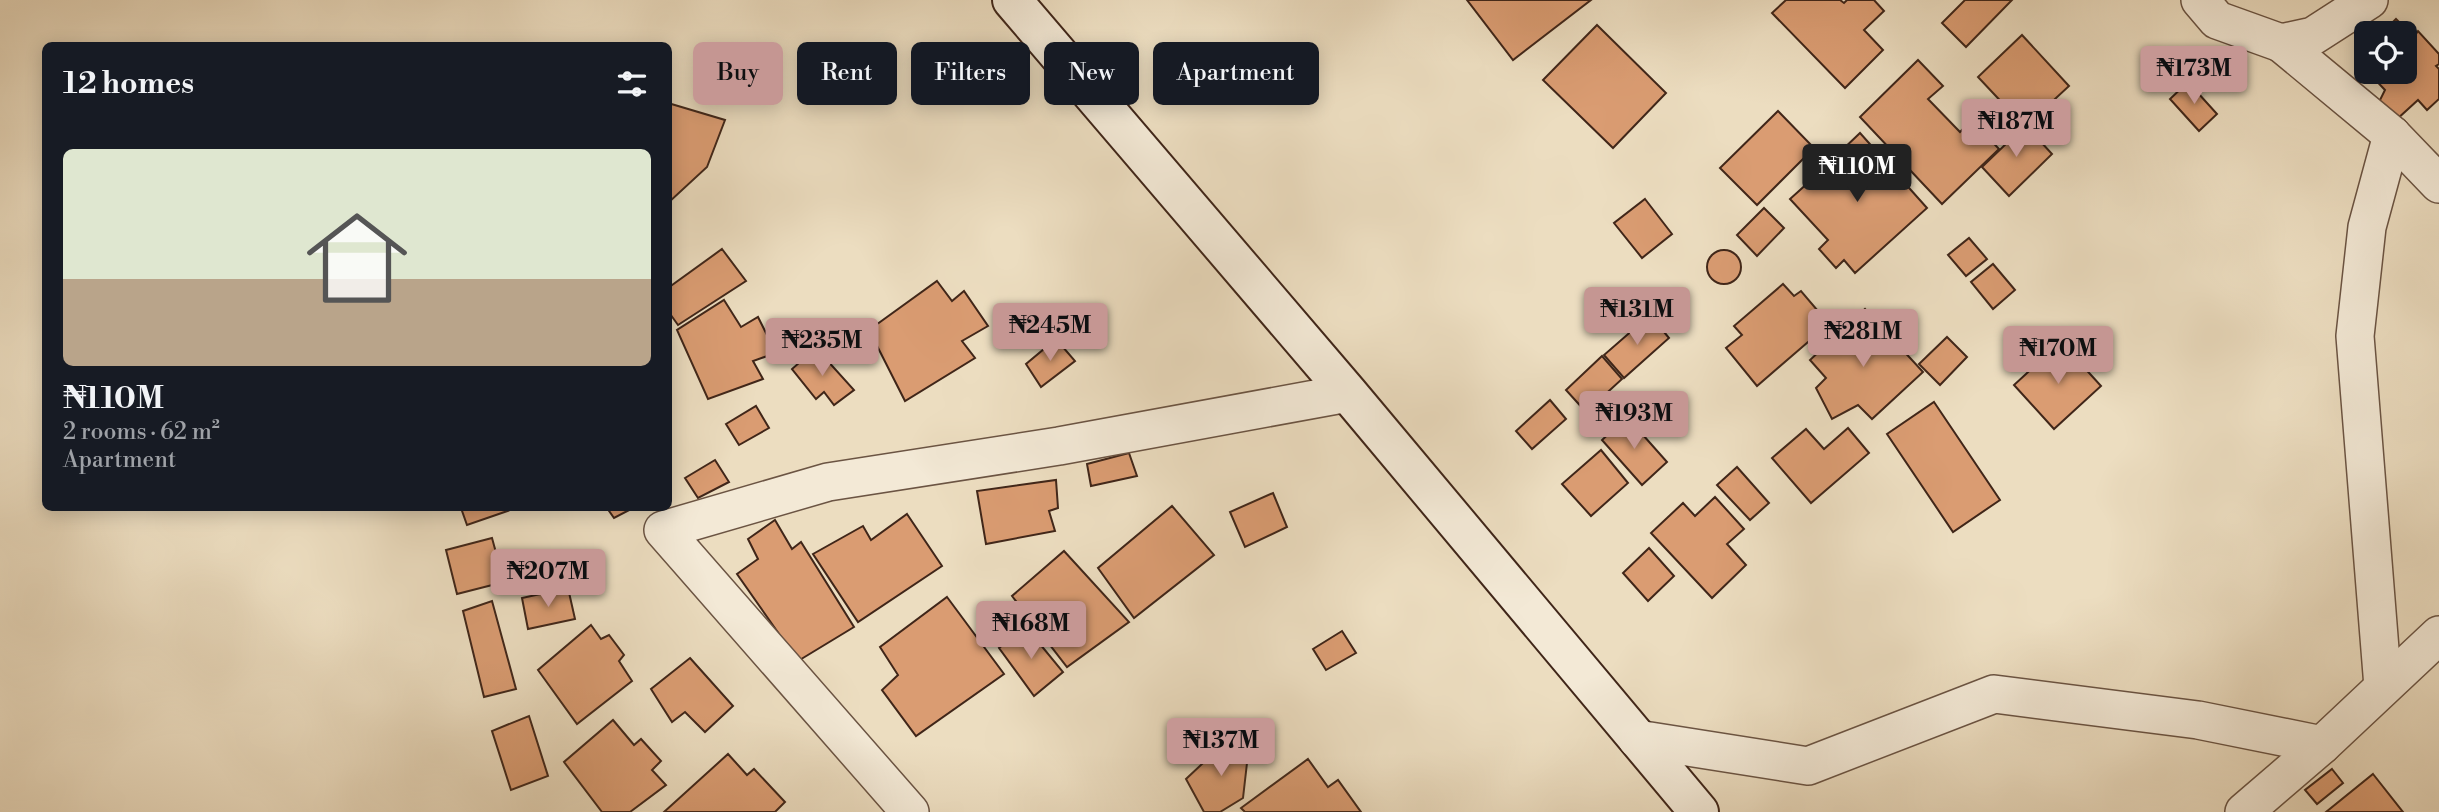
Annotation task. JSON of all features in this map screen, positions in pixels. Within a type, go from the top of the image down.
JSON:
[{"type":"main road","points":[[1012,0],[1348,393],[1699,812]]},
{"type":"street","points":[[2200,0],[2217,20],[2281,43],[2392,135],[2439,184]]},
{"type":"street","points":[[2281,43],[2313,36],[2369,0]]},
{"type":"street","points":[[2383,687],[2355,336],[2367,227],[2392,135]]},
{"type":"street","points":[[910,812],[663,530],[828,482],[1059,446],[1348,393]]},
{"type":"street","points":[[2244,812],[2322,746],[2439,635]]},
{"type":"street","points":[[1637,739],[1808,766],[1994,694],[2198,720],[2322,746]]},
{"type":"building","points":[[1467,0],[1591,0],[1513,60]]},
{"type":"building","points":[[1786,0],[1840,0],[1844,3],[1847,0],[1874,0],[1884,11],[1864,30],[1883,50],[1845,88],[1772,13]]},
{"type":"building","points":[[1965,0],[2012,0],[1966,47],[1942,23]]},
{"type":"building","points":[[1597,25],[1666,93],[1613,148],[1543,80]]},
{"type":"building","points":[[2418,31],[2439,54],[2439,64],[2436,66],[2439,69],[2439,99],[2427,110],[2418,100],[2396,120],[2379,102],[2385,90],[2379,84],[2417,84]]},
{"type":"building","points":[[2022,35],[2069,86],[2025,127],[1978,77]]},
{"type":"building","points":[[1918,60],[1943,86],[1928,99],[1960,132],[1972,120],[1999,149],[1942,204],[1860,117]]},
{"type":"building","points":[[2188,82],[2217,114],[2199,131],[2170,99]]},
{"type":"building","points":[[672,104],[725,120],[707,167],[672,199]]},
{"type":"building","points":[[1778,111],[1814,148],[1757,205],[1720,168]]},
{"type":"building","points":[[2010,121],[2023,135],[2029,129],[2052,154],[2009,196],[1982,167],[2009,141],[1999,131]]},
{"type":"building","points":[[1860,133],[1927,208],[1855,273],[1844,260],[1836,268],[1819,249],[1828,240],[1790,199],[1810,181],[1806,175],[1836,149],[1839,153]]},
{"type":"building","points":[[1645,199],[1672,234],[1642,258],[1614,223]]},
{"type":"building","points":[[1764,208],[1784,228],[1757,256],[1737,235]]},
{"type":"building","points":[[1969,238],[1987,259],[1966,276],[1948,255]]},
{"type":"building","points":[[722,249],[746,281],[678,325],[672,317],[672,285]]},
{"type":"building","points":[[1724,250],[1736,255],[1741,267],[1736,279],[1724,284],[1712,279],[1707,267],[1712,255]]},
{"type":"building","points":[[1993,264],[2015,290],[1993,309],[1971,282]]},
{"type":"building","points":[[937,281],[952,301],[964,291],[988,326],[962,341],[975,358],[905,401],[869,330]]},
{"type":"building","points":[[1783,284],[1794,296],[1801,291],[1829,324],[1757,386],[1726,348],[1742,335],[1734,326]]},
{"type":"building","points":[[724,300],[741,327],[758,317],[776,353],[753,361],[763,379],[708,399],[677,330]]},
{"type":"building","points":[[1865,309],[1923,372],[1872,419],[1858,405],[1832,419],[1816,388],[1826,378],[1810,360]]},
{"type":"building","points":[[1650,315],[1669,338],[1624,378],[1604,355]]},
{"type":"building","points":[[1947,337],[1967,357],[1940,385],[1919,364]]},
{"type":"building","points":[[1056,339],[1075,361],[1041,387],[1026,364]]},
{"type":"building","points":[[2061,342],[2101,386],[2054,429],[2014,385]]},
{"type":"building","points":[[816,348],[854,390],[834,405],[824,392],[816,399],[792,369]]},
{"type":"building","points":[[1602,356],[1622,379],[1586,412],[1566,390]]},
{"type":"building","points":[[1550,400],[1566,419],[1532,449],[1516,431]]},
{"type":"building","points":[[1934,402],[2000,500],[1953,532],[1887,434]]},
{"type":"building","points":[[756,406],[769,428],[739,445],[726,424]]},
{"type":"building","points":[[1627,417],[1667,462],[1642,485],[1602,440]]},
{"type":"building","points":[[1848,428],[1869,453],[1811,503],[1772,458],[1806,429],[1824,449]]},
{"type":"building","points":[[1601,450],[1628,483],[1591,516],[1562,484]]},
{"type":"building","points":[[1129,453],[1137,476],[1091,486],[1087,464]]},
{"type":"building","points":[[715,460],[729,482],[698,498],[685,478]]},
{"type":"building","points":[[1737,467],[1769,503],[1750,520],[1717,485]]},
{"type":"building","points":[[1056,480],[1058,508],[1049,511],[1055,531],[986,544],[977,491]]},
{"type":"building","points":[[1273,493],[1287,527],[1245,547],[1230,512]]},
{"type":"building","points":[[1715,497],[1744,529],[1727,544],[1746,565],[1712,598],[1651,533],[1683,503],[1695,516]]},
{"type":"building","points":[[1172,506],[1214,555],[1134,618],[1098,568]]},
{"type":"building","points":[[462,511],[507,511],[467,525]]},
{"type":"building","points":[[609,511],[627,511],[614,518]]},
{"type":"building","points":[[907,514],[942,566],[858,622],[813,554],[863,526],[871,540]]},
{"type":"building","points":[[775,520],[792,549],[801,542],[854,627],[798,661],[737,574],[758,559],[748,539]]},
{"type":"building","points":[[492,538],[504,582],[457,594],[446,550]]},
{"type":"building","points":[[1649,548],[1674,576],[1648,601],[1623,573]]},
{"type":"building","points":[[1064,551],[1129,622],[1067,667],[1012,596]]},
{"type":"building","points":[[568,588],[575,619],[528,629],[522,598]]},
{"type":"building","points":[[947,597],[1004,674],[916,736],[882,690],[898,675],[880,647]]},
{"type":"building","points":[[492,601],[516,689],[484,697],[463,611]]},
{"type":"building","points":[[591,625],[601,639],[609,635],[624,655],[619,661],[632,681],[577,724],[538,670]]},
{"type":"building","points":[[1026,627],[1063,672],[1034,696],[999,648]]},
{"type":"building","points":[[1342,631],[1356,653],[1326,670],[1313,649]]},
{"type":"building","points":[[690,658],[733,706],[705,732],[685,712],[672,722],[651,689]]},
{"type":"building","points":[[529,716],[548,776],[511,790],[492,731]]},
{"type":"building","points":[[613,720],[634,745],[641,739],[661,761],[652,770],[666,785],[630,812],[602,812],[564,762]]},
{"type":"building","points":[[1235,733],[1247,763],[1243,798],[1220,812],[1204,812],[1186,779]]},
{"type":"building","points":[[728,754],[747,775],[754,769],[785,802],[775,812],[664,812]]},
{"type":"building","points":[[1308,759],[1328,787],[1338,780],[1361,812],[1245,812],[1241,808]]},
{"type":"building","points":[[2332,769],[2343,783],[2317,804],[2305,790]]},
{"type":"building","points":[[2373,774],[2403,812],[2326,812]]}]
